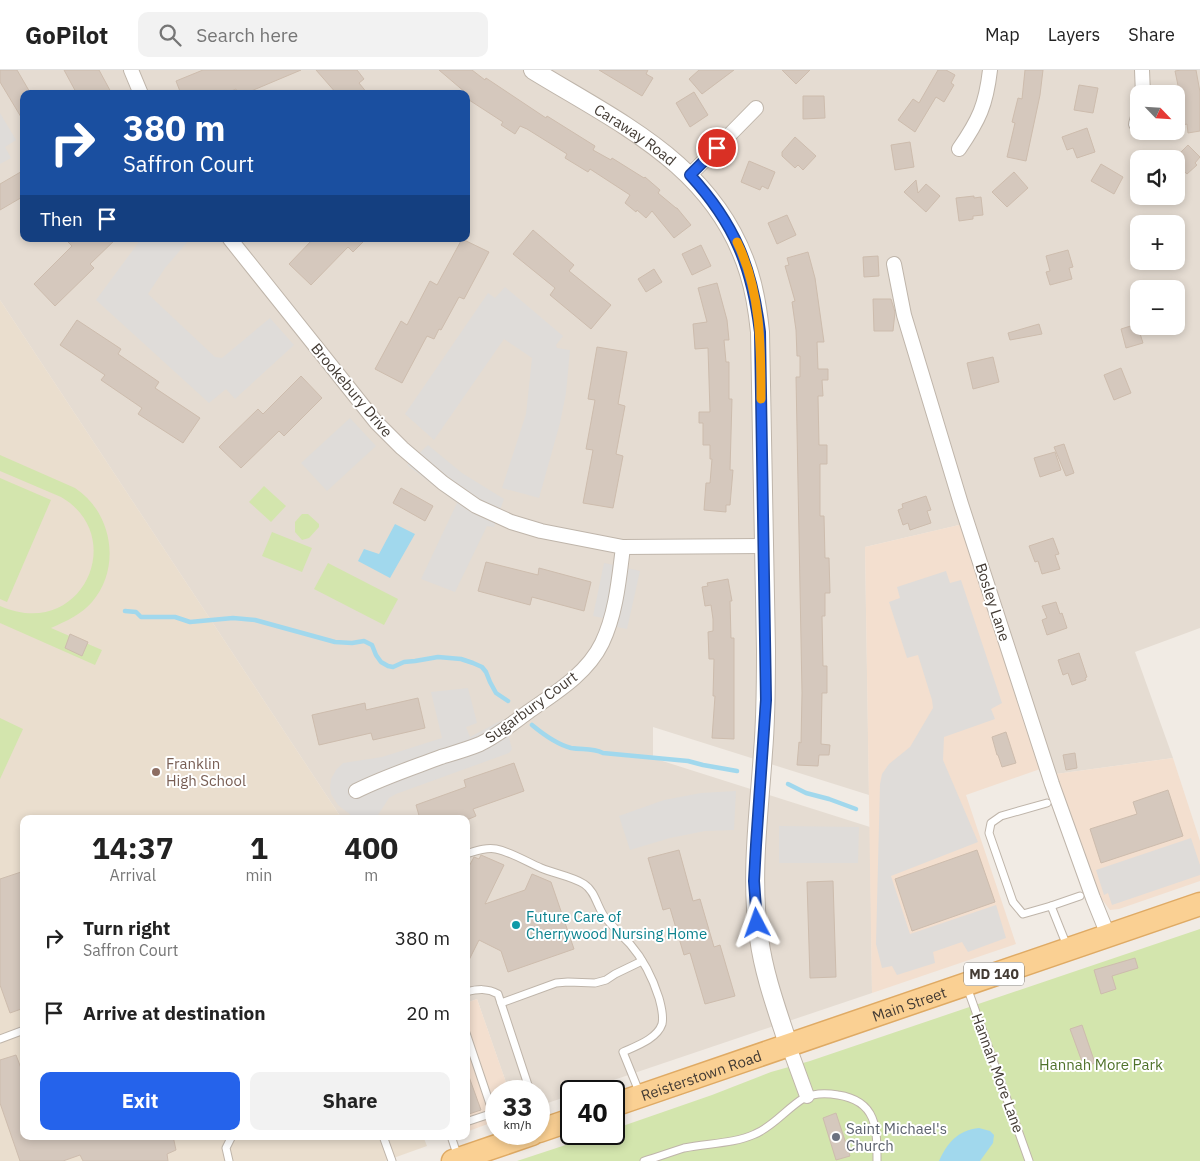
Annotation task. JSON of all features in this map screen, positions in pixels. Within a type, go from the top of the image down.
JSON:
[{"type":"main road","name":"Main Street","points":[[788,1044],[1200,904]]},
{"type":"main road","name":"Reisterstown Road","points":[[625,1101],[788,1044]]},
{"type":"main road","points":[[456,1160],[489,1145]]},
{"type":"street","points":[[131,70],[139,90]]},
{"type":"street","name":"Caraway Road","points":[[533,70],[629,128],[667,154],[690,175],[718,209],[732,232],[747,266],[756,301],[760,342],[766,700],[754,881],[759,938],[763,959],[769,986],[788,1044]]},
{"type":"street","points":[[959,149],[976,126],[984,106],[990,70]]},
{"type":"street","points":[[1142,70],[1143,85]]},
{"type":"street","points":[[690,175],[756,108]]},
{"type":"street","name":"Brookebury Drive","points":[[232,242],[376,422],[402,448],[443,483],[476,506],[511,522],[541,531],[623,547],[763,546]]},
{"type":"street","name":"Bosley Lane","points":[[894,264],[904,315],[961,504],[1052,784],[1108,935]]},
{"type":"street","name":"Sugarbury Court","points":[[356,791],[385,777],[480,744],[506,728],[580,673],[591,660],[608,630],[617,589],[623,547]]},
{"type":"street","points":[[788,1044],[807,1096]]},
{"type":"lane","points":[[1047,803],[1001,816],[991,823],[989,833],[1012,902],[1023,914],[1080,896]]},
{"type":"lane","points":[[470,853],[495,848],[585,885],[592,891],[603,914],[642,961],[654,984],[663,1016],[662,1025],[657,1033],[650,1039],[623,1052],[641,1096]]},
{"type":"lane","points":[[1051,906],[1068,949]]},
{"type":"lane","points":[[501,1003],[556,983],[595,983],[606,980],[642,961]]},
{"type":"lane","name":"Hannah More Lane","points":[[966,984],[1029,1161]]},
{"type":"lane","points":[[470,991],[476,989],[490,990],[498,994],[526,1080]]},
{"type":"lane","points":[[0,1039],[20,1032]]},
{"type":"lane","points":[[470,1045],[485,1089]]},
{"type":"lane","points":[[644,1161],[684,1148],[729,1141],[755,1134],[807,1096],[820,1094],[848,1096],[870,1110],[877,1135],[877,1161]]},
{"type":"lane","points":[[470,1121],[485,1116]]},
{"type":"lane","points":[[228,1161],[226,1148],[230,1140]]},
{"type":"lane","points":[[384,1140],[392,1161]]},
{"type":"lane","points":[[452,1140],[456,1160]]},
{"type":"shaded area","points":[[0,70],[1200,70],[1200,628],[1135,652],[1173,758],[1056,774],[972,522],[865,547],[869,795],[653,727],[653,758],[870,827],[872,993],[614,1080],[560,1080],[560,1099],[550,1102],[550,1080],[505,1080],[477,999],[470,1002],[470,815],[339,815],[0,300]]},
{"type":"shaded area","points":[[0,113],[16,140],[5,147],[11,158],[0,164]]},
{"type":"shaded area","points":[[139,242],[187,242],[165,268],[148,294],[215,357],[222,358],[270,318],[294,345],[235,399],[226,389],[209,403],[96,300]]},
{"type":"shaded area","points":[[505,287],[563,336],[556,345],[557,348],[570,350],[566,393],[560,423],[539,498],[502,488],[526,414],[532,358],[504,339],[434,440],[405,414],[488,293],[495,298]]},
{"type":"shaded area","name":"Franklin High School","points":[[0,300],[339,815],[20,815],[20,1140],[425,1140],[427,1146],[385,1161],[0,1161]]},
{"type":"shaded area","points":[[350,418],[376,446],[327,491],[301,463]]},
{"type":"shaded area","points":[[428,445],[462,473],[504,499],[494,527],[487,526],[455,592],[421,579],[457,503],[407,465]]},
{"type":"shaded area","points":[[963,524],[1043,768],[966,795],[1016,944],[872,993],[865,547]]},
{"type":"shaded area","points":[[604,563],[640,571],[627,629],[602,624],[603,618],[593,616]]},
{"type":"shaded area","points":[[946,571],[950,583],[961,580],[1002,703],[991,709],[995,719],[944,737],[943,760],[978,842],[891,876],[910,934],[996,905],[1006,938],[968,952],[962,942],[933,952],[935,963],[897,975],[892,966],[882,968],[876,944],[880,784],[882,774],[889,764],[910,747],[933,708],[918,655],[907,658],[889,602],[900,598],[897,587]]},
{"type":"shaded area","points":[[468,688],[477,723],[466,727],[470,737],[504,719],[512,749],[509,753],[396,794],[389,798],[378,815],[351,815],[338,805],[331,794],[331,779],[336,770],[343,763],[382,757],[442,738],[431,692]]},
{"type":"shaded area","points":[[1173,758],[1200,841],[1200,881],[1119,909],[1110,910],[1100,897],[1056,774]]},
{"type":"shaded area","points":[[736,791],[734,830],[705,831],[670,838],[630,850],[619,816],[664,800],[701,793]]},
{"type":"shaded area","points":[[779,826],[859,827],[858,863],[779,863]]},
{"type":"shaded area","points":[[1191,838],[1200,865],[1200,875],[1112,905],[1108,893],[1104,895],[1096,870]]},
{"type":"shaded area","points":[[477,999],[505,1080],[485,1080],[485,1125],[470,1131],[470,1002]]},
{"type":"green space","points":[[0,455],[75,488],[88,498],[105,525],[110,557],[107,573],[101,588],[92,602],[83,611],[51,628],[102,650],[95,665],[0,623],[0,606],[29,613],[54,610],[73,598],[87,580],[93,558],[92,536],[81,514],[61,497],[0,471]]},
{"type":"green space","points":[[0,478],[51,500],[7,602],[0,599]]},
{"type":"green space","points":[[264,486],[286,506],[271,522],[249,502]]},
{"type":"green space","points":[[302,514],[308,514],[319,524],[319,527],[309,538],[302,540],[295,532],[295,522]]},
{"type":"green space","points":[[272,532],[312,548],[302,572],[262,556]]},
{"type":"green space","points":[[328,563],[398,599],[384,625],[314,589]]},
{"type":"green space","points":[[0,718],[23,729],[0,779]]},
{"type":"green space","name":"Hannah More Park","points":[[1200,929],[1200,1161],[517,1161],[566,1145],[625,1145],[625,1125],[771,1072],[810,1061]]},
{"type":"water","points":[[395,524],[415,534],[390,578],[358,561],[364,549],[379,554]]},
{"type":"water","points":[[979,1128],[990,1131],[994,1135],[993,1143],[980,1161],[939,1161],[954,1138],[965,1131]]},
{"type":"building","points":[[0,70],[17,70],[29,90],[20,90],[20,115],[0,82]]},
{"type":"building","points":[[64,70],[99,70],[110,90],[75,90]]},
{"type":"building","points":[[203,70],[301,70],[254,90],[179,90],[176,81]]},
{"type":"building","points":[[316,70],[357,70],[364,79],[359,83],[365,90],[334,90]]},
{"type":"building","points":[[439,70],[472,70],[485,80],[486,78],[546,118],[547,116],[595,146],[593,150],[611,160],[612,158],[645,177],[660,190],[658,193],[677,208],[691,225],[674,238],[652,211],[646,218],[625,203],[630,195],[590,169],[588,172],[565,158],[567,154],[527,129],[520,126],[515,134],[501,125],[503,122],[470,101],[470,90],[462,90]]},
{"type":"building","points":[[599,70],[648,70],[646,74],[653,78],[642,96]]},
{"type":"building","points":[[699,70],[734,70],[702,94],[689,79]]},
{"type":"building","points":[[782,70],[810,70],[796,84]]},
{"type":"building","points":[[938,70],[946,70],[955,75],[951,83],[954,85],[944,102],[936,97],[915,132],[898,120],[913,99],[919,103]]},
{"type":"building","points":[[1025,70],[1043,70],[1040,95],[1026,161],[1007,157],[1015,123],[1012,122],[1018,98],[1022,99]]},
{"type":"building","points":[[1196,70],[1200,92],[1200,131],[1188,133],[1187,124],[1185,124],[1185,85],[1178,85],[1175,71]]},
{"type":"building","points":[[1079,85],[1098,88],[1093,113],[1074,110]]},
{"type":"building","points":[[694,92],[708,115],[690,127],[676,103]]},
{"type":"building","points":[[803,96],[824,96],[825,118],[803,119]]},
{"type":"building","points":[[1087,128],[1095,152],[1077,158],[1073,148],[1067,150],[1062,137]]},
{"type":"building","points":[[795,137],[816,156],[803,170],[798,165],[795,168],[782,156],[782,152]]},
{"type":"building","points":[[910,142],[914,167],[895,170],[891,145]]},
{"type":"building","points":[[1188,145],[1200,157],[1195,163],[1197,165],[1187,174],[1185,172],[1185,150],[1183,150]]},
{"type":"building","points":[[749,161],[775,172],[768,189],[762,186],[760,190],[741,182]]},
{"type":"building","points":[[1101,164],[1123,177],[1114,194],[1091,181]]},
{"type":"building","points":[[20,172],[20,198],[0,210],[0,184]]},
{"type":"building","points":[[1014,172],[1028,188],[1007,207],[992,192]]},
{"type":"building","points":[[916,180],[918,193],[926,184],[940,196],[926,212],[904,192]]},
{"type":"building","points":[[974,196],[974,198],[981,197],[983,215],[959,221],[956,198]]},
{"type":"building","points":[[787,215],[796,235],[777,244],[768,223]]},
{"type":"building","points":[[533,230],[574,265],[569,271],[611,305],[591,329],[550,295],[555,288],[513,254]]},
{"type":"building","points":[[68,242],[113,242],[90,264],[94,268],[55,306],[34,284],[72,246]]},
{"type":"building","points":[[310,242],[363,242],[353,252],[348,247],[311,285],[289,264]]},
{"type":"building","points":[[460,242],[468,242],[489,252],[464,299],[459,297],[434,339],[427,336],[402,383],[375,369],[401,321],[407,325],[430,281],[437,285]]},
{"type":"building","points":[[701,245],[711,266],[692,275],[682,254]]},
{"type":"building","points":[[1068,250],[1073,267],[1069,268],[1072,279],[1050,285],[1046,272],[1050,271],[1046,256]]},
{"type":"building","points":[[808,252],[815,278],[824,342],[817,342],[818,369],[828,369],[828,380],[822,380],[823,396],[818,396],[819,445],[827,445],[827,464],[820,464],[820,516],[824,516],[825,558],[829,558],[830,593],[825,593],[825,616],[822,616],[823,666],[827,666],[827,693],[822,693],[821,744],[830,745],[829,755],[819,755],[818,766],[797,765],[799,742],[801,743],[802,693],[796,377],[800,377],[800,356],[797,356],[792,302],[795,301],[785,266],[789,265],[787,258]]},
{"type":"building","points":[[878,256],[879,276],[864,277],[863,257]]},
{"type":"building","points":[[654,269],[662,282],[646,292],[638,279]]},
{"type":"building","points":[[717,283],[727,320],[729,340],[724,340],[726,362],[729,362],[729,399],[732,399],[730,470],[733,470],[730,505],[726,505],[726,512],[704,510],[706,483],[710,483],[712,459],[710,459],[710,445],[703,445],[703,423],[699,423],[699,412],[710,412],[708,348],[695,349],[693,324],[707,322],[698,288]]},
{"type":"building","points":[[873,299],[891,299],[895,312],[893,331],[874,331]]},
{"type":"building","points":[[77,320],[121,349],[118,354],[159,382],[155,388],[200,418],[183,443],[138,414],[142,408],[101,380],[105,375],[60,345]]},
{"type":"building","points":[[1039,324],[1042,334],[1010,340],[1008,333]]},
{"type":"building","points":[[1130,326],[1130,335],[1140,335],[1143,343],[1126,348],[1121,329]]},
{"type":"building","points":[[597,347],[627,352],[618,404],[625,406],[616,454],[623,456],[613,508],[583,503],[593,450],[586,449],[595,400],[588,399]]},
{"type":"building","points":[[993,357],[999,382],[973,389],[967,363]]},
{"type":"building","points":[[1121,368],[1131,393],[1114,400],[1104,375]]},
{"type":"building","points":[[301,376],[322,398],[284,436],[279,431],[241,468],[219,447],[258,409],[263,414]]},
{"type":"building","points":[[1064,444],[1074,473],[1066,476],[1054,447]]},
{"type":"building","points":[[1055,452],[1061,470],[1040,477],[1034,458]]},
{"type":"building","points":[[401,488],[433,506],[425,521],[393,503]]},
{"type":"building","points":[[926,496],[931,510],[927,511],[931,523],[910,530],[908,523],[903,525],[898,510],[903,508],[902,504]]},
{"type":"building","points":[[1053,538],[1059,554],[1055,555],[1060,569],[1042,574],[1038,561],[1035,562],[1029,546]]},
{"type":"building","points":[[486,562],[538,575],[539,568],[591,582],[584,611],[532,597],[530,605],[478,591]]},
{"type":"building","points":[[728,579],[732,601],[730,601],[731,638],[734,638],[734,739],[712,738],[715,696],[713,696],[714,659],[709,659],[708,632],[713,631],[713,619],[711,605],[705,606],[702,587],[708,586],[707,583]]},
{"type":"building","points":[[1056,602],[1067,628],[1047,635],[1042,620],[1047,618],[1042,606]]},
{"type":"building","points":[[70,634],[88,642],[82,656],[65,648]]},
{"type":"building","points":[[1079,653],[1087,677],[1085,678],[1086,680],[1072,685],[1068,673],[1063,675],[1058,660]]},
{"type":"building","points":[[418,698],[425,728],[373,740],[371,733],[319,745],[312,715],[365,703],[366,710]]},
{"type":"building","points":[[1006,732],[1016,763],[1002,767],[992,737]]},
{"type":"building","points":[[1075,753],[1077,768],[1066,770],[1063,755]]},
{"type":"building","points":[[514,763],[524,791],[473,809],[476,816],[470,819],[470,815],[419,815],[416,805],[466,787],[464,780]]},
{"type":"building","points":[[1168,790],[1183,836],[1101,863],[1090,829],[1137,814],[1133,802]]},
{"type":"building","points":[[679,850],[693,901],[700,899],[714,947],[720,945],[735,996],[705,1004],[690,953],[684,955],[670,908],[663,910],[648,858]]},
{"type":"building","points":[[977,850],[995,902],[912,931],[895,879]]},
{"type":"building","name":"Future Care of Cherrywood Nursing Home","points":[[481,855],[504,865],[485,904],[525,890],[532,874],[551,882],[574,949],[508,972],[501,951],[479,940],[470,958],[470,864],[474,857],[479,859]]},
{"type":"building","points":[[20,872],[20,1009],[10,1013],[0,985],[0,879]]},
{"type":"building","points":[[833,881],[836,977],[810,978],[807,882]]},
{"type":"building","points":[[1135,958],[1138,968],[1112,976],[1116,989],[1101,994],[1094,970]]},
{"type":"building","points":[[1082,1025],[1095,1063],[1084,1067],[1070,1029]]},
{"type":"building","points":[[16,1055],[20,1066],[20,1140],[174,1140],[176,1150],[167,1154],[168,1161],[83,1161],[80,1155],[63,1161],[20,1161],[0,1103],[0,1060]]},
{"type":"building","points":[[470,1080],[481,1110],[470,1114]]},
{"type":"building","name":"Saint Michael's Church","points":[[836,1113],[850,1156],[836,1160],[823,1118]]},
{"type":"waterway","points":[[125,611],[136,612],[141,617],[175,617],[190,622],[233,618],[255,620],[335,642],[352,643],[364,641],[372,645],[381,662],[393,667],[404,662],[438,657],[461,659],[482,667],[496,693],[508,701]]},
{"type":"waterway","points":[[532,725],[550,739],[571,748],[688,761],[737,771]]},
{"type":"waterway","points":[[788,784],[806,793],[856,809]]},
{"type":"slow traffic","points":[[737,242],[750,274],[756,301],[760,332],[761,399]]},
{"type":"place","name":"Franklin High School","points":[[156,772]]},
{"type":"place","name":"Future Care of Cherrywood Nursing Home","points":[[516,925]]},
{"type":"place","name":"Saint Michael's Church","points":[[836,1137]]},
{"type":"route","points":[[717,148],[690,175],[718,209],[742,252],[750,274],[760,332],[766,700],[754,881],[757,923]]}]
